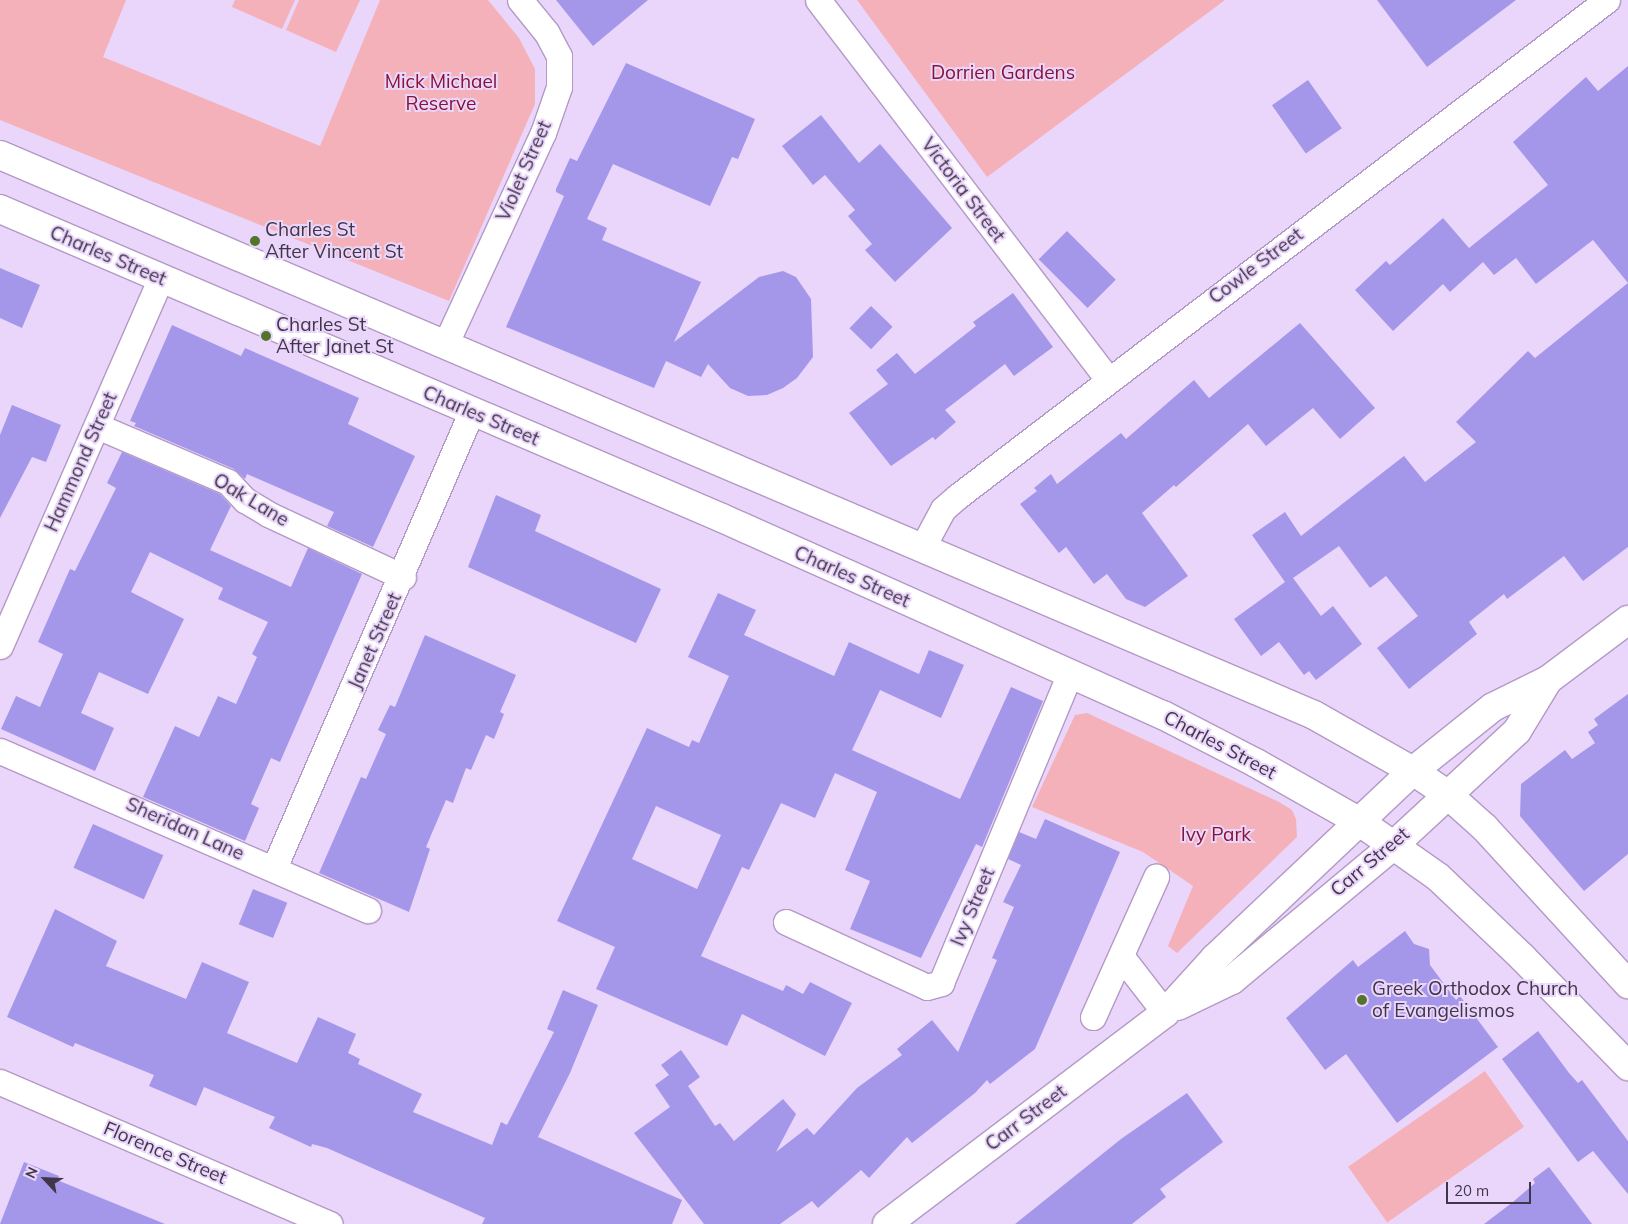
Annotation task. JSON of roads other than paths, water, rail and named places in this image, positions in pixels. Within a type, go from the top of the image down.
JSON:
[{"type":"main road","points":[[0,155],[1314,715],[1413,771],[1447,794],[1485,828],[1628,984]]},
{"type":"main road","name":"Charles Street","points":[[0,209],[722,518],[1163,715],[1360,822],[1394,844],[1438,877],[1523,958],[1628,1066]]},
{"type":"main road","name":"Carr Street","points":[[887,1224],[1164,1013],[1215,958],[1413,771],[1493,706],[1548,680],[1628,620]]},
{"type":"main road","name":"Carr Street","points":[[1164,1013],[1232,980],[1394,844],[1517,731],[1548,680]]},
{"type":"street","name":"Violet Street","points":[[445,345],[542,133],[559,87],[559,56],[546,32],[520,0]]},
{"type":"street","name":"Victoria Street","points":[[818,0],[1108,379]]},
{"type":"street","name":"Cowle Street","points":[[922,548],[943,508],[1108,379],[1607,0]]},
{"type":"street","name":"Hammond Street","points":[[0,646],[161,278]]},
{"type":"street","name":"Janet Street","points":[[274,868],[403,577],[472,412]]},
{"type":"street","name":"Oak Lane","points":[[97,426],[228,482],[245,500],[268,514],[403,577]]},
{"type":"street","name":"Ivy Street","points":[[786,922],[927,987],[941,983],[1070,675]]},
{"type":"street","name":"Sheridan Lane","points":[[0,751],[368,910]]},
{"type":"street","points":[[1093,1017],[1156,877]]},
{"type":"street","points":[[1121,956],[1164,1013]]},
{"type":"street","name":"Florence Street","points":[[0,1082],[330,1224]]},
{"type":"place","name":"Charles St After Vincent St","points":[[255,241]]},
{"type":"place","name":"Charles St After Janet St","points":[[266,336]]},
{"type":"place","name":"Greek Orthodox Church of Evangelismos","points":[[1362,1000]]},
{"type":"park label","name":"Dorrien Gardens","points":[[1003,73]]},
{"type":"park label","name":"Mick Michael Reserve","points":[[441,93]]},
{"type":"park label","name":"Ivy Park","points":[[1216,835]]}]
